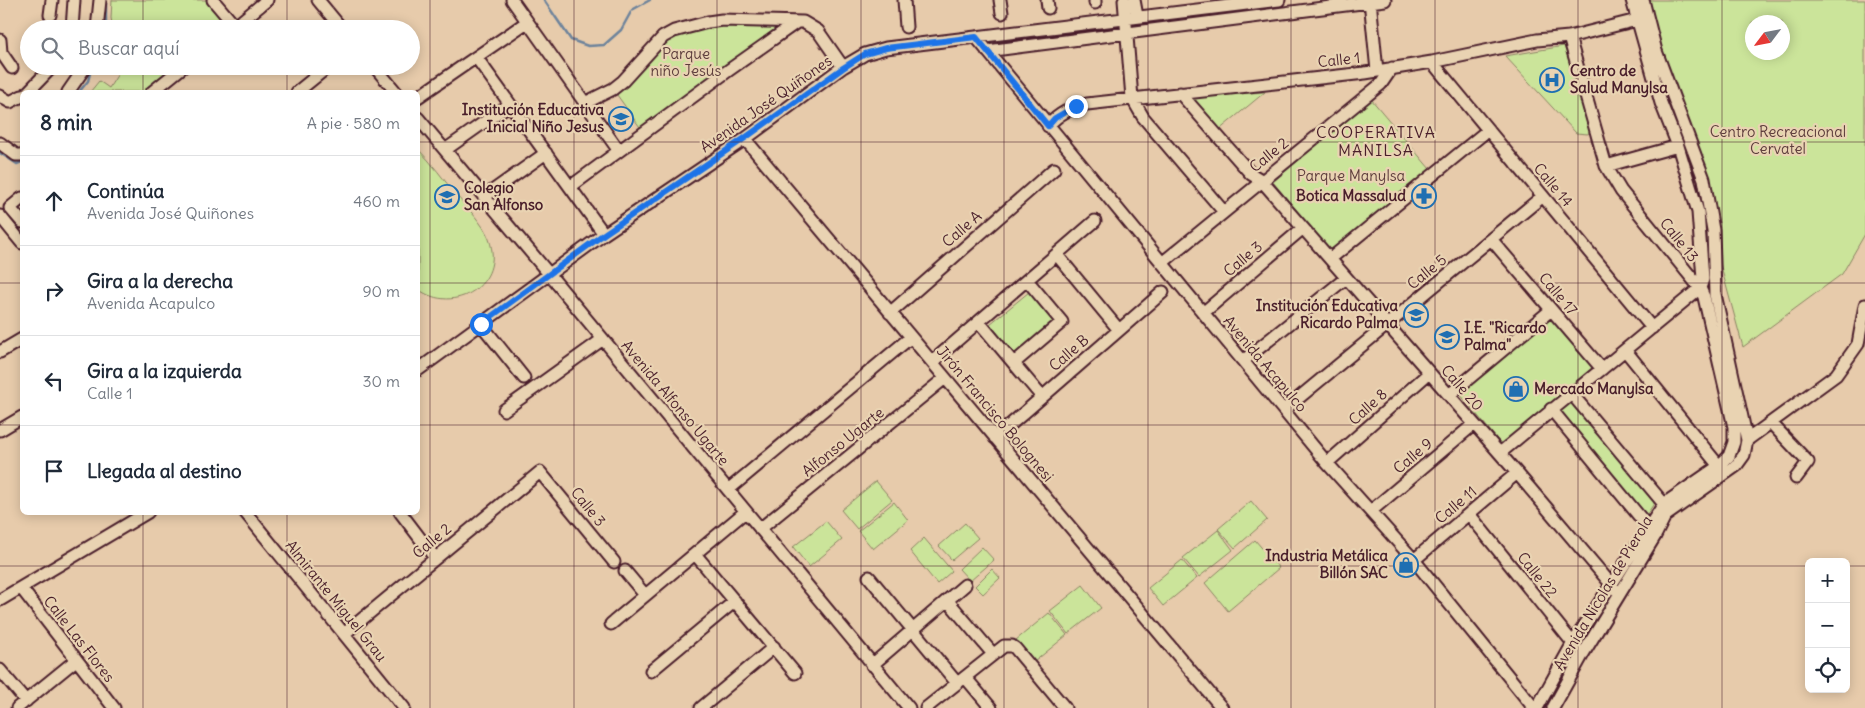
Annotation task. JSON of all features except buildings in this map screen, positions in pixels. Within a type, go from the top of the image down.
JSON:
[{"type":"street","points":[[50,15],[52,0]]},
{"type":"street","points":[[73,20],[74,0]]},
{"type":"street","points":[[98,20],[100,0]]},
{"type":"street","points":[[213,0],[227,20]]},
{"type":"street","points":[[243,20],[267,0]]},
{"type":"street","points":[[318,0],[335,20]]},
{"type":"street","points":[[512,0],[619,151]]},
{"type":"street","points":[[904,0],[906,26]]},
{"type":"street","points":[[1000,0],[1002,13]]},
{"type":"street","points":[[1124,0],[1132,17]]},
{"type":"street","points":[[1134,0],[1127,34],[1132,98],[1143,117],[1224,212]]},
{"type":"street","name":"Avenida José Quiñones","points":[[420,369],[604,234],[865,54],[886,48],[1254,1],[1279,0]]},
{"type":"street","points":[[987,51],[1385,0]]},
{"type":"street","points":[[1500,453],[1700,288],[1703,278],[1698,212],[1678,146],[1661,103],[1632,0]]},
{"type":"street","points":[[1643,0],[1656,51],[1704,179],[1713,230],[1715,294],[1747,440],[1836,375],[1858,344],[1865,305]]},
{"type":"street","points":[[1369,93],[1371,72],[1370,1]]},
{"type":"street","points":[[585,103],[613,89],[623,81],[655,45],[674,31],[690,25],[722,20],[797,22],[812,26],[843,68]]},
{"type":"street","name":"Calle 1","points":[[1048,126],[1055,118],[1076,106],[1087,104],[1371,72],[1432,62],[1537,40],[1569,38],[1637,20]]},
{"type":"street","points":[[420,96],[528,22]]},
{"type":"street","points":[[570,187],[797,22]]},
{"type":"street","name":"Avenida Acapulco","points":[[976,37],[1327,463],[1414,560],[1536,708]]},
{"type":"street","name":"Calle 13","points":[[1569,38],[1606,166],[1621,191],[1700,288],[1704,296],[1734,427],[1734,442],[1722,470]]},
{"type":"street","points":[[0,40],[1,52],[12,68]]},
{"type":"street","points":[[476,57],[604,234]]},
{"type":"street","name":"Calle 14","points":[[1432,62],[1652,328]]},
{"type":"street","name":"Calle 2","points":[[1162,263],[1261,180],[1381,84],[1392,68]]},
{"type":"street","points":[[30,90],[44,75]]},
{"type":"street","points":[[69,90],[80,75]]},
{"type":"street","points":[[154,90],[173,75]]},
{"type":"street","points":[[299,90],[318,75]]},
{"type":"street","points":[[382,75],[394,90]]},
{"type":"street","name":"Calle 20","points":[[1180,93],[1251,174],[1261,180],[1500,453],[1615,589]]},
{"type":"street","points":[[0,96],[10,102],[20,97]]},
{"type":"street","points":[[445,150],[510,104]]},
{"type":"street","name":"Avenida Alfonso Ugarte","points":[[420,120],[728,490],[904,706]]},
{"type":"street","points":[[1330,259],[1488,130]]},
{"type":"street","name":"Jirón Francisco Bolognesi","points":[[745,138],[1222,708]]},
{"type":"street","points":[[0,143],[16,155],[20,155]]},
{"type":"street","points":[[1606,166],[1678,146]]},
{"type":"street","points":[[484,197],[546,154]]},
{"type":"street","name":"Calle A","points":[[890,313],[1054,169]]},
{"type":"street","name":"Calle 5","points":[[1284,410],[1543,196]]},
{"type":"street","points":[[20,200],[10,208],[20,220]]},
{"type":"street","points":[[0,216],[20,241]]},
{"type":"street","points":[[932,362],[1095,221]]},
{"type":"street","name":"Calle 3","points":[[1203,313],[1303,228]]},
{"type":"street","name":"Calle 17","points":[[1491,239],[1602,369]]},
{"type":"street","points":[[1680,264],[1691,263],[1702,252]]},
{"type":"street","points":[[1056,255],[1119,330]]},
{"type":"street","points":[[1243,361],[1346,278]]},
{"type":"street","points":[[1014,363],[1062,322],[1027,280]]},
{"type":"street","name":"Calle B","points":[[995,438],[1163,292]]},
{"type":"street","points":[[1449,395],[1552,310]]},
{"type":"street","points":[[979,322],[1042,397]]},
{"type":"street","points":[[481,324],[524,378]]},
{"type":"street","points":[[728,490],[911,338]]},
{"type":"street","points":[[504,410],[603,339]]},
{"type":"street","points":[[0,352],[20,340]]},
{"type":"street","points":[[1625,350],[1722,470]]},
{"type":"street","name":"Calle 8","points":[[1327,463],[1429,373]]},
{"type":"street","name":"Alfonso Ugarte","points":[[760,529],[945,378]]},
{"type":"street","points":[[1571,393],[1667,508]]},
{"type":"street","points":[[1551,409],[1652,532]]},
{"type":"street","points":[[0,430],[20,418]]},
{"type":"street","points":[[1771,423],[1808,462],[1796,478]]},
{"type":"street","name":"Calle 9","points":[[1371,511],[1474,424]]},
{"type":"street","name":"Avenida Nicolas de Pierola","points":[[1553,708],[1583,654],[1615,589],[1652,532],[1666,516],[1667,508],[1722,470],[1736,466],[1744,455],[1747,440]]},
{"type":"street","name":"Calle 2","points":[[344,634],[540,472]]},
{"type":"street","name":"Calle 3","points":[[540,472],[614,562]]},
{"type":"street","name":"Calle 11","points":[[1414,560],[1517,473]]},
{"type":"street","points":[[611,624],[746,512]]},
{"type":"street","name":"Calle 22","points":[[1469,514],[1583,654]]},
{"type":"street","points":[[0,600],[143,515]]},
{"type":"street","name":"Almirante Miguel Grau","points":[[247,515],[404,708]]},
{"type":"street","points":[[402,515],[436,558]]},
{"type":"street","points":[[695,554],[795,673]]},
{"type":"street","points":[[625,571],[645,596]]},
{"type":"street","points":[[869,577],[914,630],[961,680],[991,708]]},
{"type":"street","points":[[872,665],[965,585]]},
{"type":"street","name":"Calle Las Flores","points":[[21,588],[114,708]]},
{"type":"street","points":[[1536,708],[1573,643],[1615,589]]},
{"type":"street","points":[[651,671],[735,601]]},
{"type":"street","points":[[948,601],[994,654]]},
{"type":"street","points":[[926,708],[1004,646],[1012,646],[1065,708]]},
{"type":"street","points":[[701,708],[774,648]]},
{"type":"street","points":[[0,670],[21,704],[76,660]]},
{"type":"green space","points":[[112,0],[207,0],[224,20],[111,20]]},
{"type":"green space","name":"Centro Recreacional Cervatel","points":[[1648,0],[1865,0],[1865,234],[1842,274],[1743,347]]},
{"type":"green space","name":"Parque niño Jesús","points":[[731,23],[775,26],[777,34],[642,130],[617,95],[646,66],[661,45],[672,35]]},
{"type":"green space","points":[[1564,46],[1592,128],[1588,134],[1576,133],[1505,56]]},
{"type":"green space","points":[[117,75],[166,75],[147,90],[92,90],[99,81],[109,88]]},
{"type":"green space","points":[[1265,92],[1218,131],[1187,97]]},
{"type":"green space","name":"Parque Manylsa","points":[[1371,99],[1430,169],[1331,252],[1273,182]]},
{"type":"green space","points":[[420,151],[483,227],[489,239],[492,255],[490,270],[483,282],[473,291],[461,297],[447,299],[432,296],[420,290]]},
{"type":"green space","points":[[1029,292],[1054,323],[1016,355],[990,324]]},
{"type":"green space","points":[[1552,317],[1593,367],[1501,444],[1460,394]]},
{"type":"green space","points":[[1573,398],[1657,499],[1647,514],[1644,514],[1559,412]]},
{"type":"green space","points":[[876,481],[892,500],[857,529],[841,510]]},
{"type":"green space","points":[[1251,501],[1267,520],[1235,548],[1218,529]]},
{"type":"green space","points":[[894,502],[908,520],[873,549],[858,531]]},
{"type":"green space","points":[[826,521],[842,540],[809,567],[793,547]]},
{"type":"green space","points":[[965,523],[978,538],[952,560],[939,546]]},
{"type":"green space","points":[[1218,530],[1233,550],[1199,577],[1183,558]]},
{"type":"green space","points":[[924,538],[952,571],[937,584],[910,551]]},
{"type":"green space","points":[[1255,540],[1279,568],[1228,611],[1205,583]]},
{"type":"green space","points":[[982,547],[994,560],[970,581],[959,569]]},
{"type":"green space","points":[[1182,560],[1197,578],[1163,606],[1148,588]]},
{"type":"green space","points":[[992,569],[1000,578],[983,594],[975,586]]},
{"type":"green space","points":[[1083,585],[1101,608],[1068,634],[1050,611]]},
{"type":"green space","points":[[1049,613],[1067,635],[1034,662],[1016,640]]},
{"type":"waterway","points":[[106,0],[106,20]]},
{"type":"waterway","points":[[544,0],[571,40],[588,46],[604,45],[621,30],[632,10],[650,0]]},
{"type":"waterway","points":[[81,90],[88,81],[90,75]]},
{"type":"waterway","points":[[0,153],[17,164],[20,163]]},
{"type":"place","name":"Centro de Salud Manylsa","points":[[1552,80]]},
{"type":"place","name":"Institución Educativa Inicial Niño Jesus","points":[[621,119]]},
{"type":"place","name":"Botica Massalud","points":[[1424,196]]},
{"type":"place","name":"Colegio San Alfonso","points":[[447,197]]},
{"type":"place","name":"Institución Educativa Ricardo Palma","points":[[1416,315]]},
{"type":"place","name":"I.E. \"Ricardo Palma\"","points":[[1447,337]]},
{"type":"place","name":"Mercado Manylsa","points":[[1516,389]]},
{"type":"place","name":"Industria Metálica Billón SAC","points":[[1406,565]]},
{"type":"district","name":"COOPERATIVA MANILSA","points":[[1376,141]]},
{"type":"route","points":[[481,324],[604,234],[865,54],[886,48],[976,37],[1048,126],[1066,110],[1076,106]]}]
